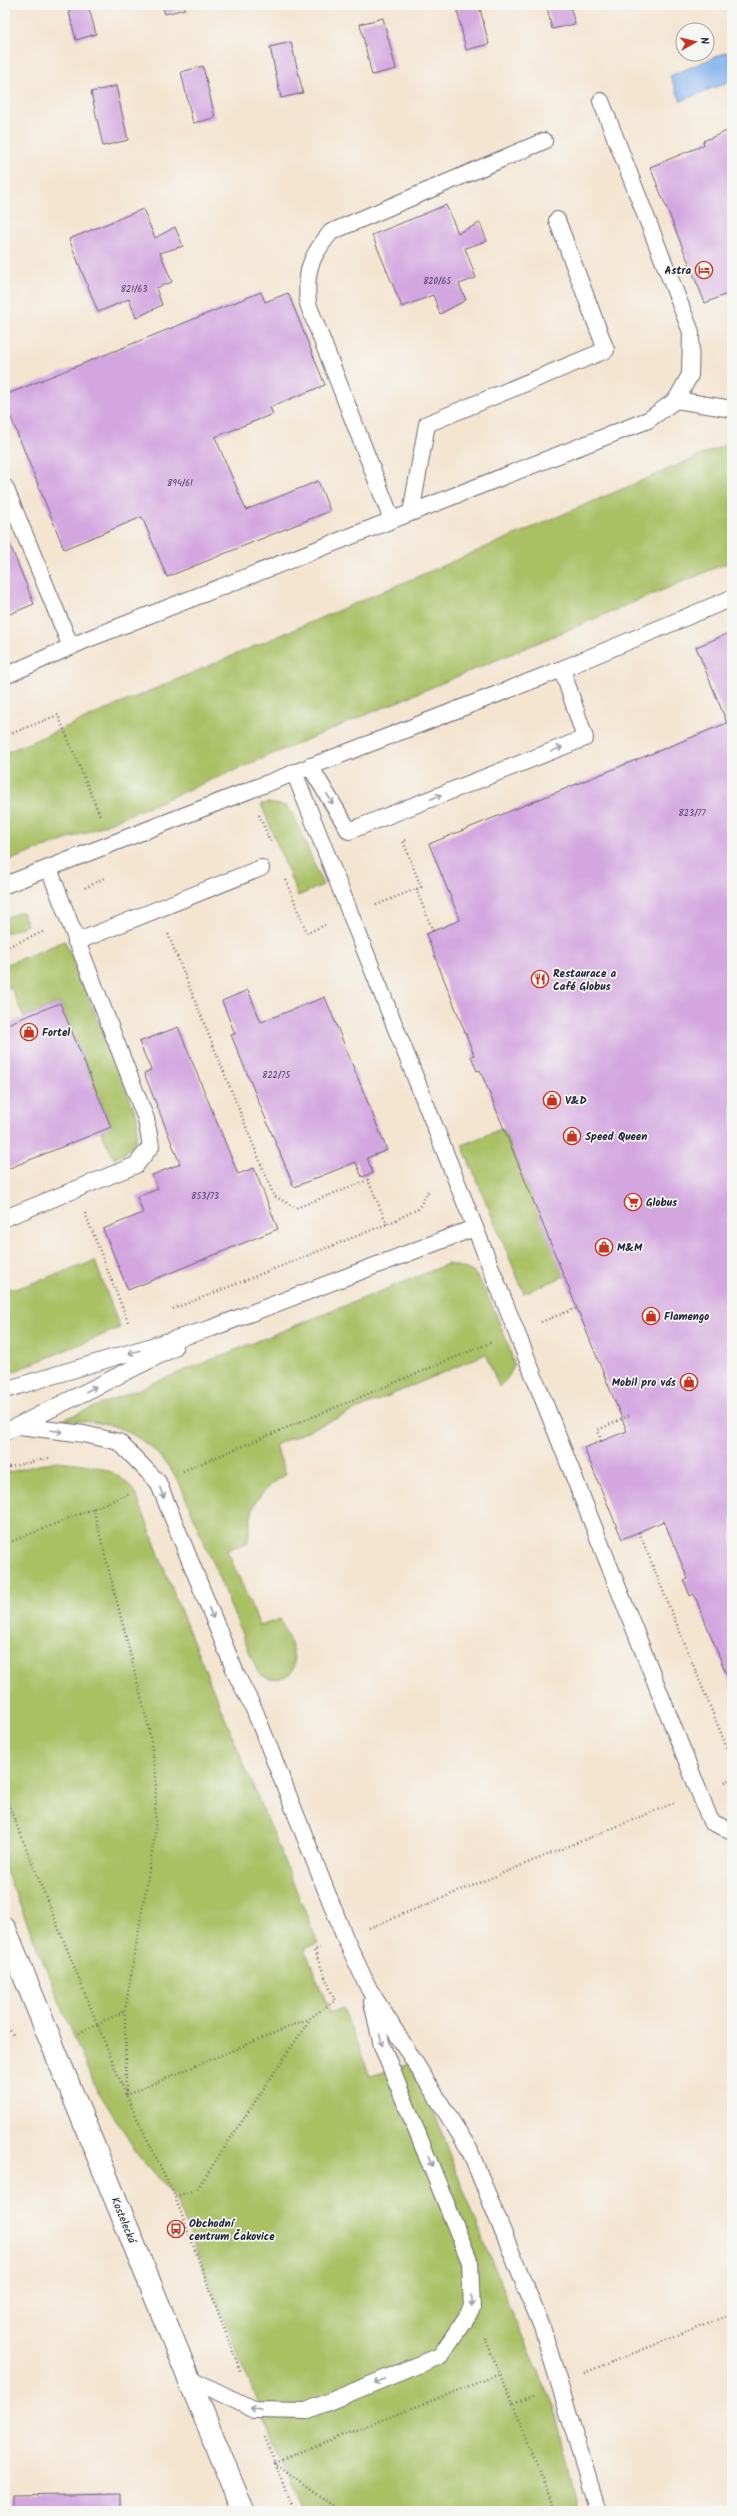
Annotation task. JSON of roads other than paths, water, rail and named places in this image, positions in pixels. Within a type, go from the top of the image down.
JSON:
[{"type":"street","name":"Kostelecká","points":[[5,1929],[243,2511]]},
{"type":"lane","points":[[5,676],[71,647],[648,420],[676,400],[690,375],[691,332],[601,101]]},
{"type":"lane","points":[[392,520],[308,304],[307,273],[315,251],[331,232],[544,141]]},
{"type":"lane","points":[[411,513],[427,424],[606,350],[557,220]]},
{"type":"lane","points":[[676,400],[732,409]]},
{"type":"lane","points":[[5,487],[71,647]]},
{"type":"lane","points":[[5,885],[562,669],[732,598]]},
{"type":"lane","points":[[310,766],[349,831],[585,738],[562,669]]},
{"type":"lane","points":[[294,772],[699,1793],[711,1822],[732,1831]]},
{"type":"lane","points":[[76,942],[261,868]]},
{"type":"lane","points":[[5,1218],[136,1165],[151,1146],[146,1119],[76,942],[49,869]]},
{"type":"lane","points":[[5,1390],[212,1328],[474,1228]]},
{"type":"lane","points":[[12,1429],[212,1328]]},
{"type":"lane","points":[[12,1429],[84,1434],[119,1442],[158,1482],[237,1676],[254,1709],[345,1938],[369,1989],[469,2149],[542,2327],[598,2511]]},
{"type":"lane","points":[[189,2378],[255,2410],[306,2411],[440,2356],[472,2309],[470,2262],[382,2046],[369,1989]]},
{"type":"water","points":[[727,52],[732,65],[732,80],[681,101],[670,76],[703,62],[715,62],[715,57]]},
{"type":"place","name":"Astra","points":[[704,270]]},
{"type":"place","name":"Restaurace a Café Globus","points":[[540,979]]},
{"type":"place","name":"Fortel","points":[[29,1032]]},
{"type":"place","name":"V&D","points":[[552,1100]]},
{"type":"place","name":"Speed Queen","points":[[572,1136]]},
{"type":"place","name":"Globus","points":[[633,1202]]},
{"type":"place","name":"M&M","points":[[604,1247]]},
{"type":"place","name":"Flamengo","points":[[651,1316]]},
{"type":"place","name":"Mobil pro vás","points":[[689,1382]]},
{"type":"place","name":"Obchodní centrum Čakovice","points":[[176,2229]]}]
